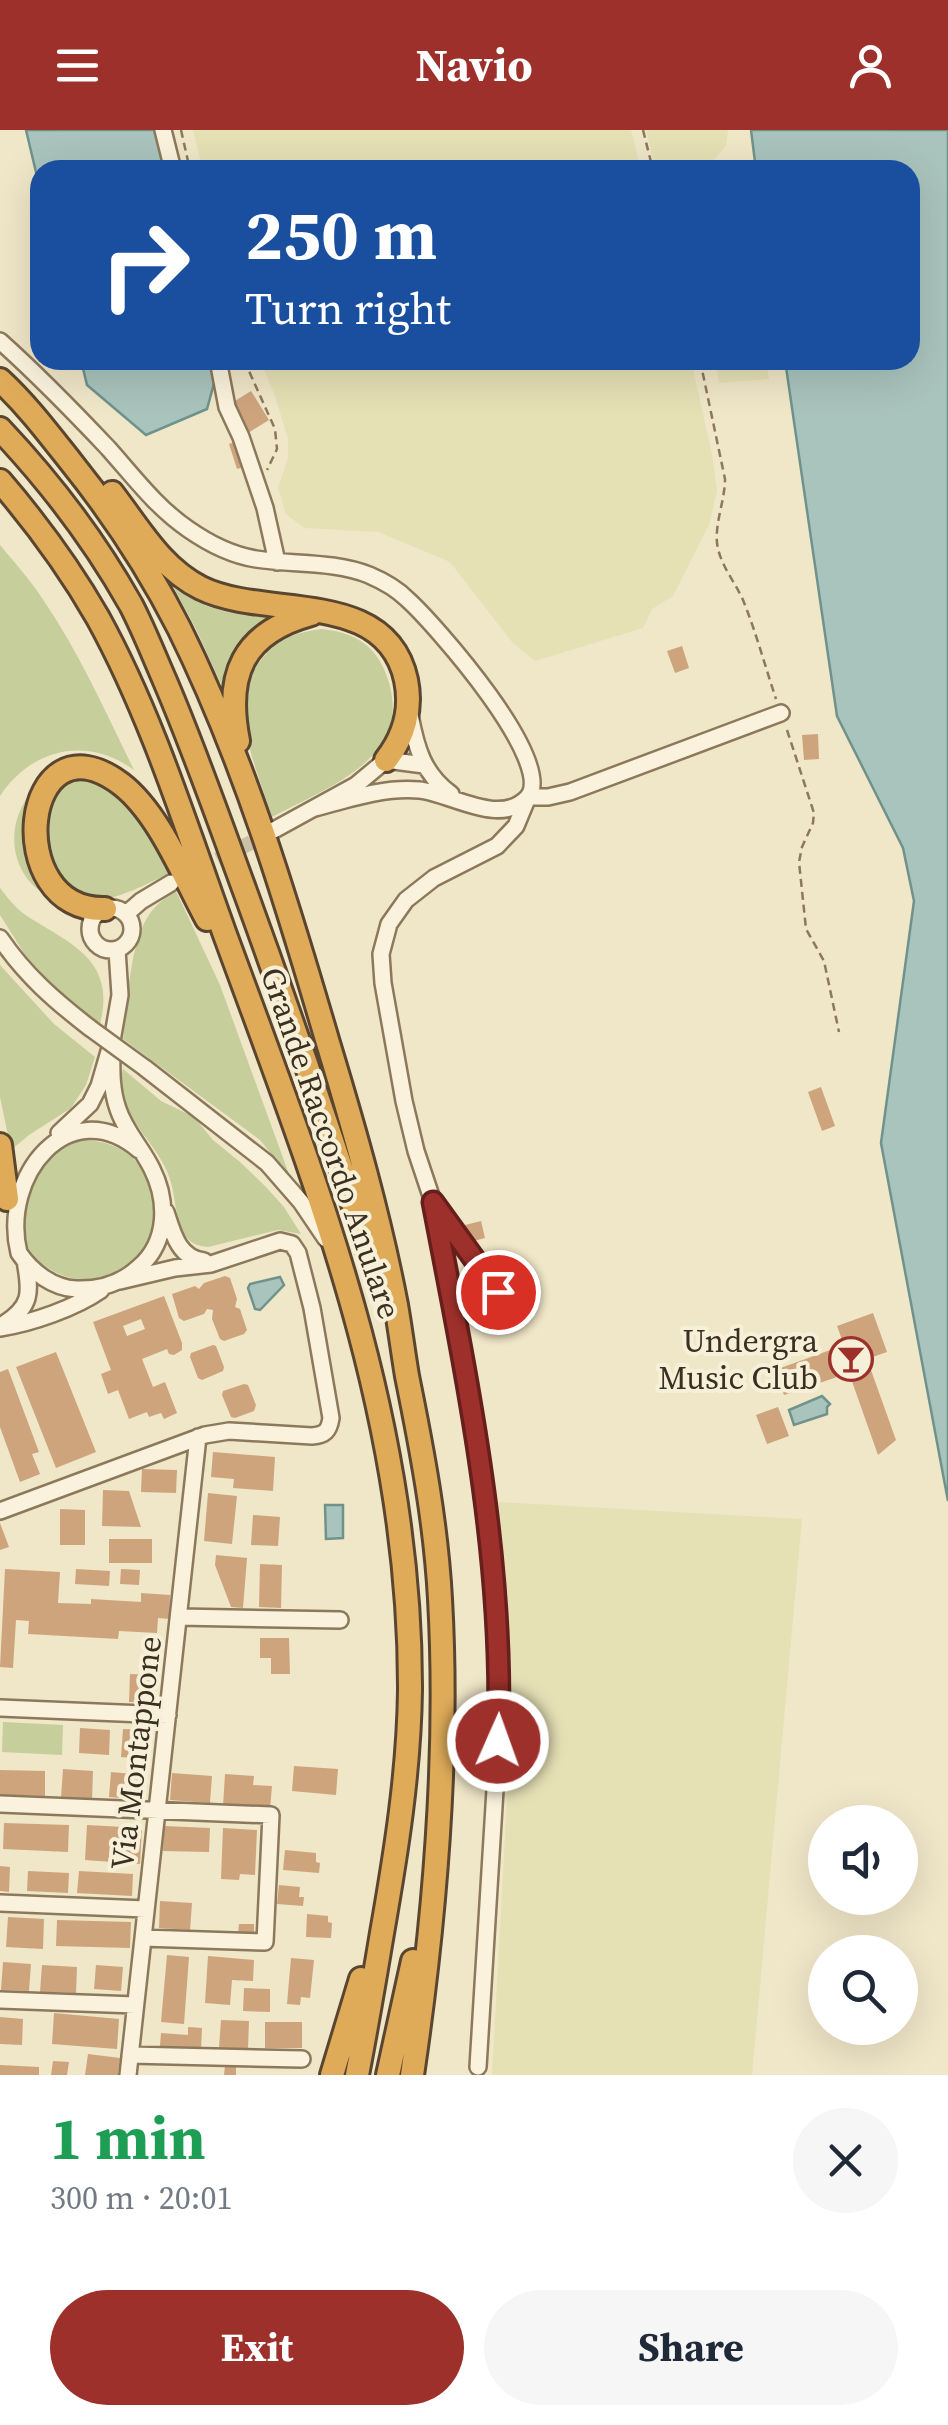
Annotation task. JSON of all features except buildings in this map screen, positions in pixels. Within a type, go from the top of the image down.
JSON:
[{"type":"highway","name":"Grande Raccordo Anulare","points":[[0,380],[29,409],[98,498],[158,590],[198,668],[247,789],[296,933],[384,1252],[426,1474],[440,1594],[442,1726],[436,1854],[415,2075]]},
{"type":"highway","points":[[29,409],[81,457],[164,562],[181,577],[232,600],[342,615],[372,628],[385,640],[403,670],[408,703],[403,731],[386,760]]},
{"type":"highway","name":"Grande Raccordo Anulare","points":[[0,429],[49,484],[93,543],[132,607],[148,642],[200,765],[264,944],[334,1142],[407,1374]]},
{"type":"highway","name":"Grande Raccordo Anulare","points":[[0,481],[62,560],[106,634],[162,763],[341,1263],[372,1373],[399,1520],[410,1670],[408,1734],[391,1880],[357,2075]]},
{"type":"highway","points":[[247,789],[232,700],[241,665],[259,639],[274,628],[318,612]]},
{"type":"highway","points":[[21,794],[42,776],[73,768],[103,774],[126,788],[166,842],[246,992]]},
{"type":"highway","points":[[31,894],[70,909],[115,912]]},
{"type":"highway","points":[[0,1145],[6,1200]]},
{"type":"highway","name":"Grande Raccordo Anulare","points":[[388,2075],[436,1854]]},
{"type":"highway","name":"Grande Raccordo Anulare","points":[[332,2075],[391,1880]]},
{"type":"street","points":[[163,130],[170,160]]},
{"type":"street","points":[[0,341],[30,370]]},
{"type":"street","points":[[30,370],[158,504],[200,537],[228,552],[254,559],[359,572],[386,583],[410,601],[452,649],[520,740],[532,769],[533,788],[516,826],[497,846],[434,878],[406,900],[393,916],[382,942],[382,973],[402,1089],[433,1202],[471,1399],[492,1572],[498,1655],[497,1774],[478,2067]]},
{"type":"street","points":[[220,370],[227,407],[268,519],[277,562]]},
{"type":"street","points":[[408,703],[424,764],[439,785],[462,802]]},
{"type":"street","points":[[315,808],[385,790],[423,790],[498,810],[528,797],[570,792],[781,713]]},
{"type":"street","points":[[274,830],[356,785],[386,760],[424,764]]},
{"type":"street","points":[[115,912],[132,924],[131,937],[118,950],[102,948],[90,934],[94,916],[115,912],[171,883]]},
{"type":"street","points":[[0,938],[40,987],[267,1163],[302,1202],[341,1263]]},
{"type":"street","points":[[0,1511],[198,1437],[229,1431],[312,1436],[325,1434],[332,1418],[312,1308],[294,1246],[285,1241],[218,1261],[79,1289],[41,1276],[25,1261],[9,1232],[6,1200],[20,1164],[92,1100],[112,1041],[120,995],[118,950]]},
{"type":"street","points":[[112,1041],[114,1098],[122,1120],[154,1173],[172,1232],[195,1260],[218,1261]]},
{"type":"street","points":[[52,1138],[95,1130],[118,1135],[139,1150]]},
{"type":"street","points":[[0,1327],[15,1326],[89,1298],[139,1267],[155,1249],[162,1227],[162,1200]]},
{"type":"street","points":[[433,1202],[498,1292]]},
{"type":"street","points":[[0,1327],[18,1314],[26,1302],[29,1283],[25,1261]]},
{"type":"street","name":"Via Montappone","points":[[128,2075],[198,1437]]},
{"type":"street","points":[[179,1616],[340,1620]]},
{"type":"street","points":[[0,1708],[168,1714]]},
{"type":"street","points":[[0,1804],[270,1815],[266,1942],[143,1938]]},
{"type":"street","points":[[0,1903],[145,1908]]},
{"type":"street","points":[[0,2000],[135,2005]]},
{"type":"street","points":[[130,2055],[302,2059]]},
{"type":"path","points":[[181,130],[188,160]]},
{"type":"path","points":[[643,130],[650,160]]},
{"type":"path","points":[[248,370],[275,429],[277,449],[258,489]]},
{"type":"path","points":[[702,370],[725,480],[717,536],[722,564],[742,598],[812,806],[813,823],[799,862],[806,929],[824,961],[839,1032]]},
{"type":"shaded area","points":[[193,130],[631,130],[638,160],[200,160]]},
{"type":"shaded area","points":[[646,130],[728,130],[726,146],[714,160],[653,160]]},
{"type":"shaded area","points":[[264,370],[693,370],[717,491],[709,525],[673,596],[652,609],[643,628],[535,661],[512,642],[450,562],[378,532],[304,528],[286,514],[278,488],[288,458],[288,439]]},
{"type":"shaded area","points":[[717,370],[768,370],[769,379],[719,383]]},
{"type":"shaded area","points":[[498,1502],[802,1519],[752,2075],[492,2075],[509,1762]]},
{"type":"green space","points":[[0,545],[57,621],[134,770],[97,753],[61,752],[27,767],[0,796]]},
{"type":"green space","points":[[174,588],[199,603],[225,611],[281,617],[226,695],[196,629]]},
{"type":"green space","points":[[322,629],[359,640],[379,660],[392,699],[391,724],[381,745],[344,779],[272,817],[247,737],[245,697],[261,660],[274,647],[296,635]]},
{"type":"green space","points":[[62,779],[94,781],[120,796],[148,832],[169,873],[132,891],[91,902],[64,901],[34,886],[18,860],[15,828],[28,797]]},
{"type":"green space","points":[[0,888],[19,910],[87,957],[102,986],[99,1028],[48,984],[29,961],[0,915]]},
{"type":"green space","points":[[176,891],[220,985],[290,1177],[260,1140],[123,1039],[138,939],[151,912]]},
{"type":"green space","points":[[0,965],[54,1024],[95,1057],[86,1085],[71,1108],[11,1150],[0,1097]]},
{"type":"green space","points":[[123,1069],[161,1101],[194,1117],[213,1140],[265,1186],[301,1234],[278,1230],[208,1247],[189,1240],[180,1225],[164,1165],[124,1100]]},
{"type":"green space","points":[[80,1140],[106,1143],[129,1154],[141,1167],[153,1192],[155,1216],[149,1239],[135,1258],[117,1272],[94,1279],[70,1278],[33,1256],[22,1233],[17,1198],[58,1145]]},
{"type":"green space","points":[[3,1722],[63,1725],[62,1755],[2,1752]]},
{"type":"water","points":[[26,130],[158,130],[165,160],[33,160]]},
{"type":"water","points":[[751,130],[948,130],[948,1501],[881,1143],[914,901],[903,848],[837,716],[786,370],[920,370],[920,160],[755,160]]},
{"type":"water","points":[[83,370],[214,370],[216,376],[207,409],[146,435],[87,385]]},
{"type":"water","points":[[280,1277],[284,1285],[260,1310],[255,1309],[250,1284]]},
{"type":"water","points":[[822,1396],[830,1404],[827,1414],[794,1425],[789,1410]]},
{"type":"water","points":[[325,1505],[343,1505],[343,1538],[326,1539]]},
{"type":"tunnel","points":[[197,870],[270,833]]},
{"type":"place","name":"Undergra Music Club","points":[[851,1359]]},
{"type":"route","points":[[498,1292],[433,1202],[477,1442],[498,1636],[498,1741]]}]
